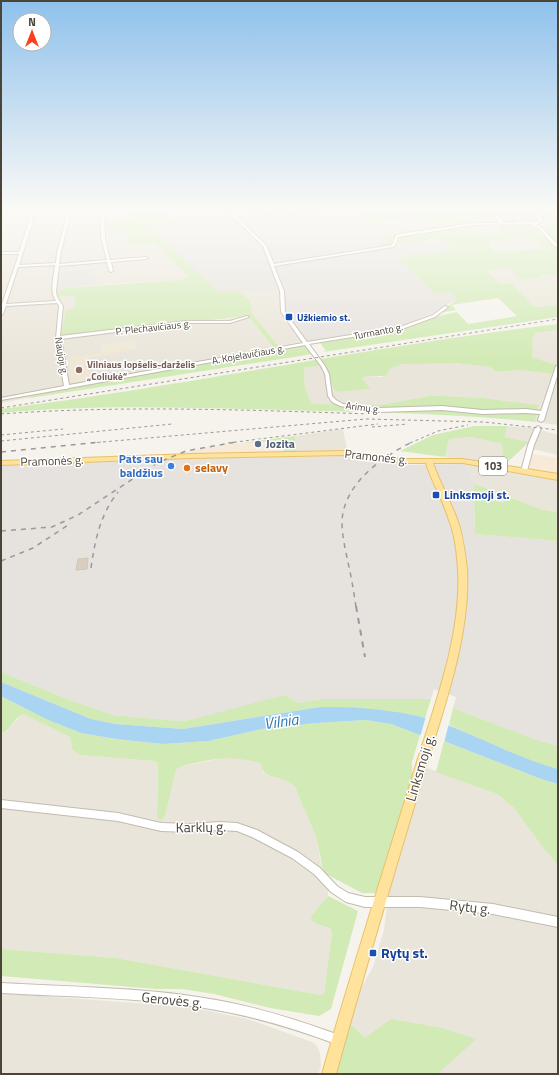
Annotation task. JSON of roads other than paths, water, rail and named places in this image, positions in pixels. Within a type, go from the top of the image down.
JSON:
[{"type":"main road","name":"Pramonės g.","points":[[1,462],[345,453],[386,460],[463,461],[558,476]]},
{"type":"main road","name":"Linksmoji g.","points":[[329,1074],[351,996],[452,662],[462,608],[463,591],[461,555],[451,513],[429,461]]},
{"type":"street","points":[[1,314],[2,305],[19,261]]},
{"type":"street","name":"Naujoji g.","points":[[58,261],[54,293],[61,306],[58,338],[68,388]]},
{"type":"street","points":[[18,266],[106,261]]},
{"type":"street","points":[[108,261],[111,271]]},
{"type":"street","name":"Arimų g.","points":[[271,261],[282,290],[283,312],[317,357],[327,374],[331,398],[342,405],[378,410],[442,408],[483,412],[534,411],[543,414]]},
{"type":"street","points":[[273,265],[297,261]]},
{"type":"street","points":[[2,305],[59,302]]},
{"type":"street","name":"Turmanto g.","points":[[306,343],[401,328],[434,316],[446,307]]},
{"type":"street","name":"P. Plechavičiaus g.","points":[[58,338],[186,322],[230,322],[247,317]]},
{"type":"street","name":"A. Kojelavičiaus g.","points":[[1,399],[68,388],[306,343]]},
{"type":"street","points":[[541,420],[558,366]]},
{"type":"street","points":[[524,471],[538,428]]},
{"type":"street","name":"Karklų g.","points":[[1,804],[118,817],[162,827],[237,827],[254,833],[295,854],[317,871],[334,889],[346,897],[365,902],[380,901]]},
{"type":"street","name":"Rytų g.","points":[[380,901],[420,902],[493,909],[558,922]]},
{"type":"street","name":"Gerovės g.","points":[[1,988],[184,1000],[232,1008],[302,1026],[339,1040]]},
{"type":"water","name":"Vilnia","points":[[1,682],[91,719],[115,724],[183,729],[320,707],[352,707],[403,713],[450,726],[517,755],[558,769],[558,784],[541,779],[444,741],[420,735],[391,724],[366,720],[316,723],[262,729],[209,741],[163,744],[116,739],[81,733],[48,720],[1,696]]},
{"type":"railway","points":[[1,408],[558,319]]},
{"type":"railway","points":[[1,414],[47,411],[139,409],[371,414]]},
{"type":"railway","points":[[91,443],[366,419],[484,422],[558,430]]},
{"type":"railway","points":[[1,441],[172,424]]},
{"type":"railway","points":[[228,443],[378,424]]},
{"type":"railway","points":[[372,427],[408,424]]},
{"type":"railway","points":[[410,443],[438,431],[468,425]]},
{"type":"railway","points":[[1,435],[63,429]]},
{"type":"railway","points":[[91,443],[101,442]]},
{"type":"railway","points":[[1,531],[52,527],[78,515],[157,463],[186,451],[236,442]]},
{"type":"railway","points":[[1,452],[91,443]]},
{"type":"railway","points":[[356,607],[344,544],[342,522],[344,508],[349,496],[366,473],[389,455],[410,443]]},
{"type":"railway","points":[[91,568],[99,528],[107,510],[118,492]]},
{"type":"railway","points":[[1,561],[33,548],[71,523]]},
{"type":"railway","points":[[356,606],[365,657]]},
{"type":"place","name":"Užkiemio st.","points":[[289,317]]},
{"type":"place","name":"Vilniaus lopšelis-darželis „Coliukė“","points":[[79,370]]},
{"type":"place","name":"Jozita","points":[[258,444]]},
{"type":"place","name":"Pats sau baldžius","points":[[171,466]]},
{"type":"place","name":"selavy","points":[[187,468]]},
{"type":"place","name":"Linksmoji st.","points":[[436,495]]},
{"type":"place","name":"Rytų st.","points":[[373,953]]}]
